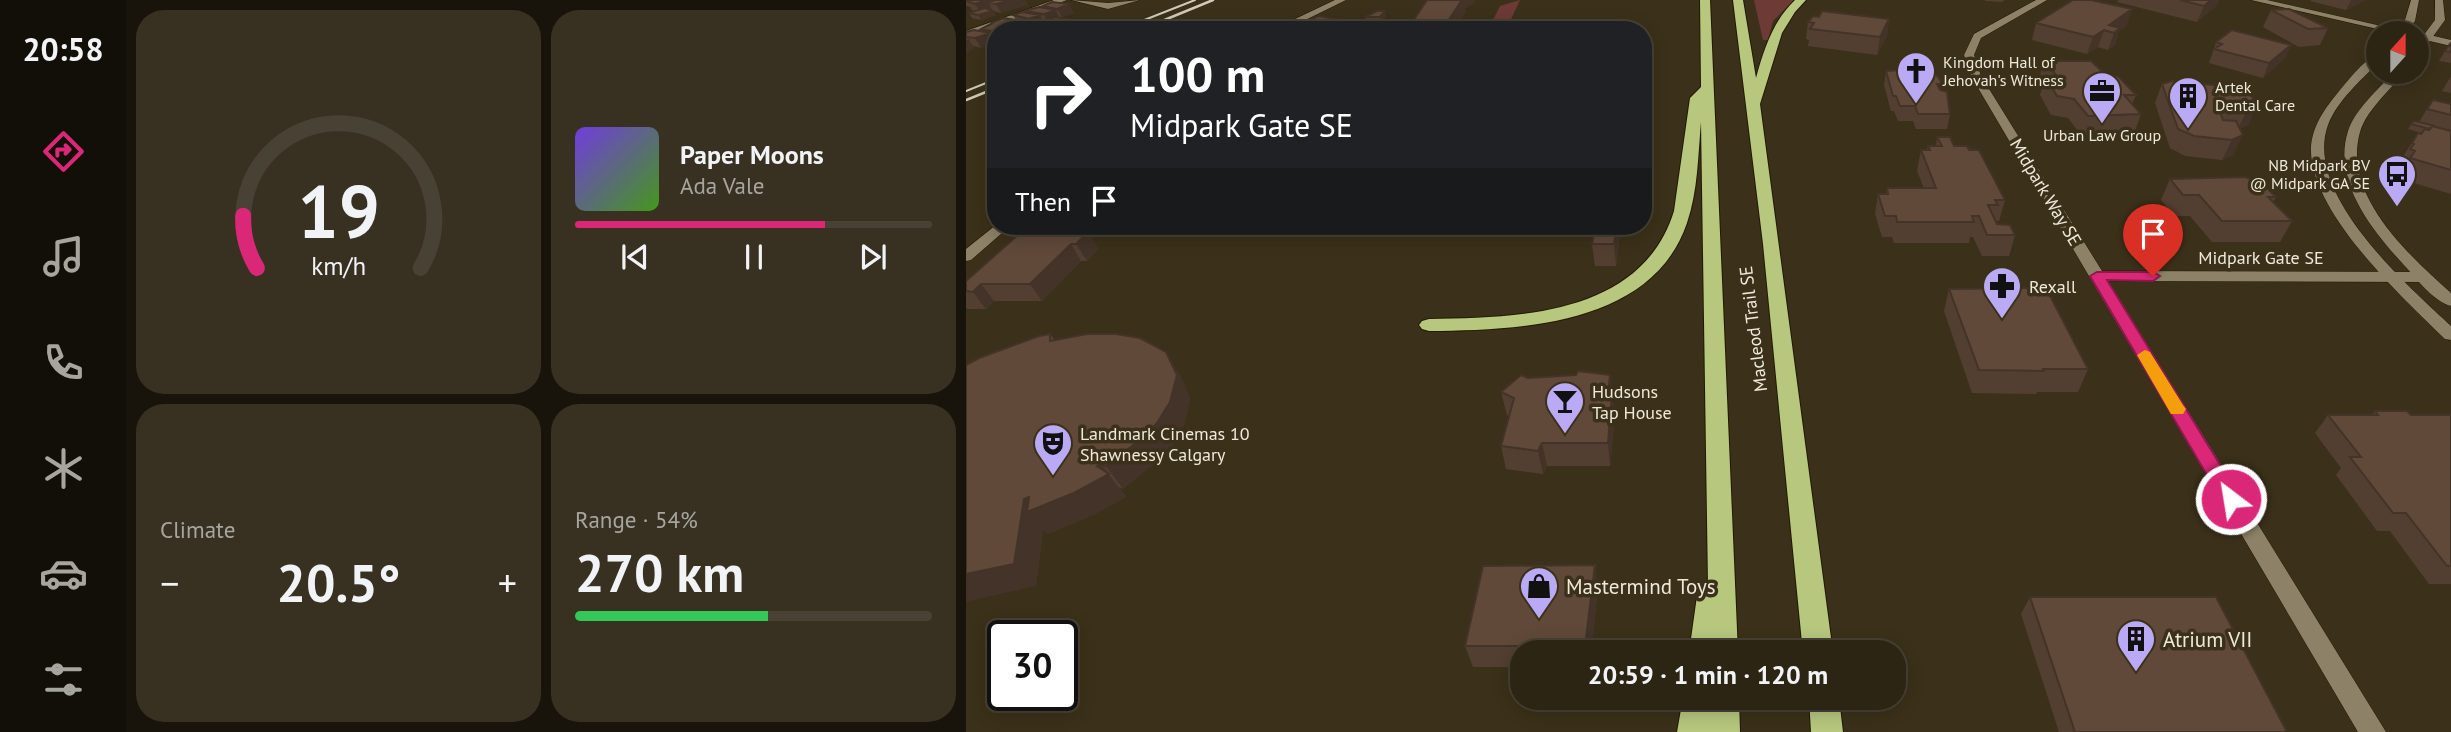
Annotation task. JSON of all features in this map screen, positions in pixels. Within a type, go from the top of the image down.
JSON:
[{"type":"highway","name":"Macleod Trail SE","points":[[1705,0],[1723,640]]},
{"type":"highway","name":"Macleod Trail SE","points":[[1738,0],[1754,106],[1816,640]]},
{"type":"highway","points":[[1754,106],[1773,41],[1788,10],[1801,0]]},
{"type":"highway","points":[[1429,325],[1489,325],[1557,314],[1614,295],[1651,269],[1670,242],[1679,222],[1697,97],[1708,83]]},
{"type":"highway","points":[[1706,640],[1720,524]]},
{"type":"highway","points":[[1693,732],[1696,710]]},
{"type":"highway","points":[[1724,710],[1724,732]]},
{"type":"highway","points":[[1825,710],[1827,732]]},
{"type":"street","points":[[1003,21],[1063,0]]},
{"type":"street","points":[[1075,0],[1100,6],[1114,6],[1136,0]]},
{"type":"street","points":[[1284,21],[1322,0]]},
{"type":"street","points":[[1296,21],[1342,0]]},
{"type":"street","name":"Midpark Way SE","points":[[2043,0],[1985,30],[1972,44],[1969,55],[1978,79],[2373,732]]},
{"type":"street","points":[[2255,0],[2366,25]]},
{"type":"street","points":[[2410,21],[2415,0]]},
{"type":"street","points":[[2429,30],[2440,20],[2439,0]]},
{"type":"street","points":[[966,34],[987,27]]},
{"type":"street","points":[[2429,38],[2451,43]]},
{"type":"street","points":[[2366,71],[2340,100],[2322,127],[2319,143],[2320,168],[2331,196],[2390,277],[2451,335]]},
{"type":"street","points":[[2389,84],[2360,120],[2353,134],[2351,159],[2363,201],[2398,248],[2424,277],[2451,301]]},
{"type":"street","points":[[966,257],[992,235]]},
{"type":"street","name":"Midpark Gate SE","points":[[2097,276],[2424,277]]},
{"type":"shaded area","points":[[1520,0],[1510,21],[1492,21],[1500,6]]},
{"type":"shaded area","points":[[1754,0],[1794,0],[1773,21],[1768,40],[1763,40]]},
{"type":"building","points":[[987,0],[975,4],[967,1]]},
{"type":"building","points":[[1011,0],[996,4],[988,2]]},
{"type":"building","points":[[1427,0],[1462,0],[1448,21],[1413,21]]},
{"type":"building","points":[[2073,0],[2091,0],[2132,9],[2109,25],[2120,28],[2114,33],[2104,30],[2093,37],[2036,23]]},
{"type":"building","points":[[2180,0],[2211,0],[2204,6]]},
{"type":"building","points":[[1052,2],[1069,4],[1057,9],[1043,6]]},
{"type":"building","points":[[1039,7],[1056,10],[1044,14],[1024,11]]},
{"type":"building","points":[[985,8],[993,11],[978,15],[969,13]]},
{"type":"building","points":[[2289,9],[2328,28],[2308,29],[2271,10]]},
{"type":"building","points":[[1377,11],[1385,11],[1380,17],[1365,17]]},
{"type":"building","points":[[1822,11],[1889,19],[1880,37],[1810,29],[1814,23],[1808,22],[1813,16],[1819,17]]},
{"type":"building","points":[[1022,12],[1040,15],[1029,19],[1013,15]]},
{"type":"building","points":[[1319,16],[1339,20],[1413,21],[1306,21]]},
{"type":"building","points":[[1055,17],[1066,19],[1061,21],[1045,21]]},
{"type":"building","points":[[1003,18],[1023,21],[996,21]]},
{"type":"building","points":[[974,30],[987,34],[975,38],[966,37],[966,32]]},
{"type":"building","points":[[2232,30],[2291,45],[2269,63],[2214,49],[2222,44],[2216,42]]},
{"type":"building","points":[[2044,61],[2091,61],[2107,76],[2118,76],[2136,95],[2124,95],[2141,114],[2088,116],[2074,99],[2057,96],[2045,76],[2057,76]]},
{"type":"building","points":[[1931,68],[1943,84],[1937,84],[1940,90],[1947,92],[1950,114],[1918,114],[1915,106],[1900,106],[1896,96],[1893,96],[1886,71]]},
{"type":"building","points":[[2172,81],[2234,87],[2250,93],[2257,106],[2247,110],[2218,107],[2223,120],[2236,121],[2243,135],[2232,140],[2194,136],[2178,129],[2162,84]]},
{"type":"building","points":[[2433,100],[2451,104],[2451,115],[2427,109]]},
{"type":"building","points":[[2414,121],[2435,126],[2430,129],[2411,124]]},
{"type":"building","points":[[2432,126],[2451,131],[2451,170],[2410,158],[2415,151],[2410,149],[2418,133],[2429,130]]},
{"type":"building","points":[[1937,137],[1950,137],[1954,146],[1979,150],[2005,200],[1995,200],[1998,205],[1988,205],[1997,224],[2010,225],[2015,235],[1987,235],[1979,216],[1972,216],[1974,222],[1897,222],[1896,216],[1885,216],[1878,194],[1888,194],[1887,188],[1936,188],[1921,150],[1930,150],[1928,146],[1942,146]]},
{"type":"building","points":[[2245,177],[2262,183],[2276,197],[2268,197],[2292,221],[2222,221],[2199,195],[2183,195],[2170,179]]},
{"type":"building","points":[[1018,235],[1085,235],[1076,244],[1071,244],[1030,284],[981,284],[973,292],[966,291],[966,281]]},
{"type":"building","points":[[1594,235],[1616,235],[1614,244],[1592,244]]},
{"type":"building","points":[[2046,288],[2088,369],[1979,370],[1949,289]]},
{"type":"building","name":"Landmark Cinemas 10 Shawnessy Calgary","points":[[1050,334],[1050,341],[1087,334],[1116,334],[1140,338],[1166,352],[1177,375],[1170,402],[1157,423],[1141,439],[1106,466],[1097,466],[1109,474],[1076,492],[1027,512],[1029,497],[1024,499],[1014,564],[966,574],[966,365]]},
{"type":"building","name":"Hudsons Tap House","points":[[1578,371],[1610,375],[1608,394],[1612,394],[1608,443],[1542,443],[1538,451],[1501,446],[1514,398],[1501,392],[1521,375],[1528,378],[1576,375]]},
{"type":"building","points":[[2375,411],[2407,411],[2411,415],[2451,415],[2451,566],[2447,566],[2406,513],[2393,513],[2350,457],[2361,457],[2328,415],[2378,415]]},
{"type":"building","name":"Mastermind Toys","points":[[1595,565],[1586,640],[1510,640],[1510,646],[1465,646],[1483,566]]},
{"type":"building","name":"Atrium VII","points":[[2030,597],[2216,597],[2287,732],[2075,732]]},
{"type":"tram line","points":[[1142,21],[1195,0]]},
{"type":"tram line","points":[[966,91],[987,83]]},
{"type":"railway","points":[[1162,21],[1213,0]]},
{"type":"railway","points":[[966,100],[987,92]]},
{"type":"slow traffic","points":[[2145,355],[2177,409]]},
{"type":"place","name":"Kingdom Hall of Jehovah's Witness","points":[[1916,105]]},
{"type":"place","name":"Urban Law Group","points":[[2102,125]]},
{"type":"place","name":"Artek Dental Care","points":[[2188,130]]},
{"type":"place","name":"NB Midpark BV @ Midpark GA SE","points":[[2397,208]]},
{"type":"place","name":"Rexall","points":[[2002,320]]},
{"type":"place","name":"Hudsons Tap House","points":[[1565,435]]},
{"type":"place","name":"Landmark Cinemas 10 Shawnessy Calgary","points":[[1053,477]]},
{"type":"place","name":"Mastermind Toys","points":[[1539,620]]},
{"type":"place","name":"Atrium VII","points":[[2136,673]]},
{"type":"route","points":[[2153,276],[2097,276],[2231,499]]}]
